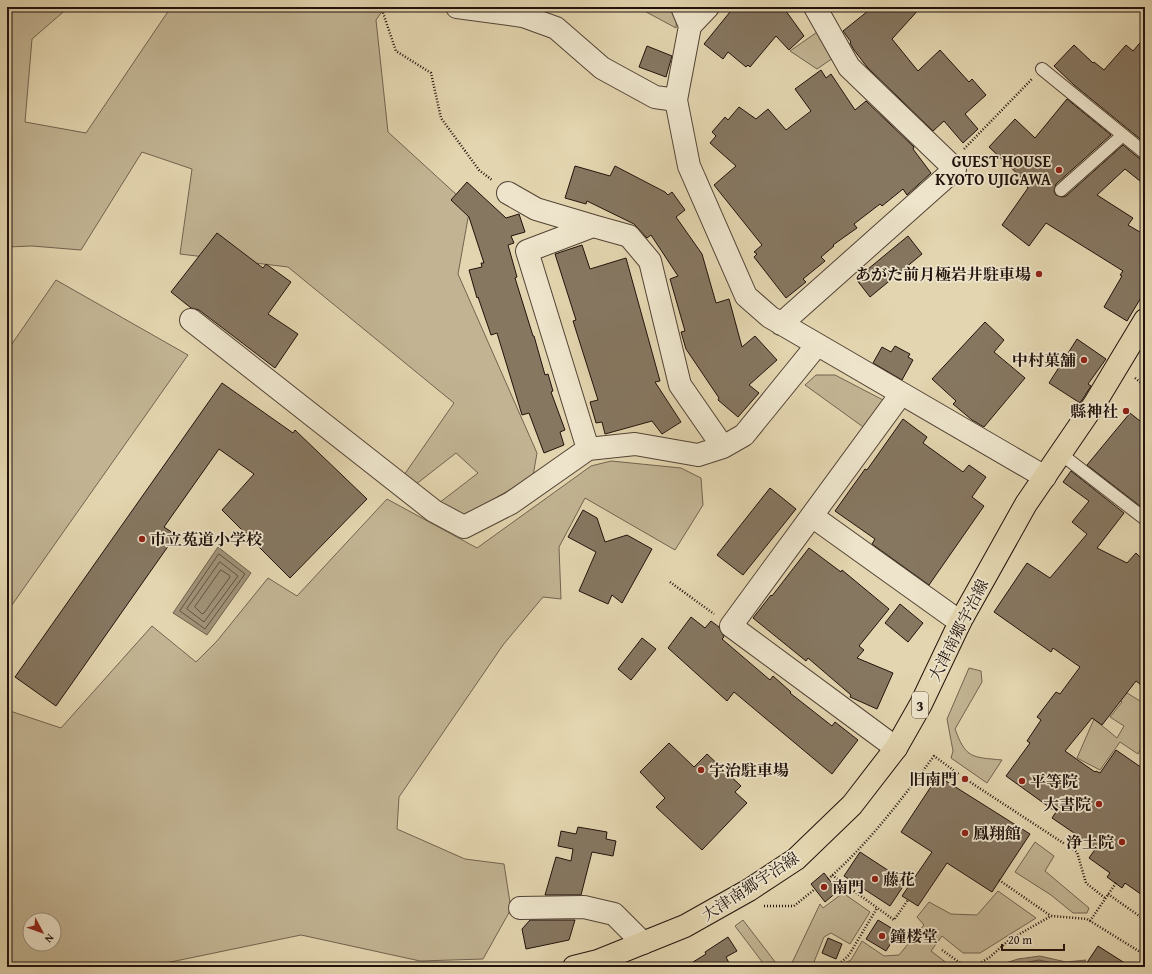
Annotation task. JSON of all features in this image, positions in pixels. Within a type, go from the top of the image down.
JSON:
[{"type":"main road","name":"大津南郷宇治線","points":[[574,967],[598,964],[685,926],[750,890],[796,859],[852,805],[896,748],[921,704],[960,622],[1026,504],[1095,403],[1145,320]]},
{"type":"street","points":[[457,7],[523,16],[556,28],[602,68],[655,97],[676,100]]},
{"type":"street","points":[[708,7],[686,16],[676,100],[689,166],[746,296],[770,317],[781,324],[1045,477]]},
{"type":"street","points":[[781,324],[955,169],[849,67],[815,7]]},
{"type":"street","points":[[508,193],[536,209],[629,236],[650,261],[680,385],[723,447]]},
{"type":"street","points":[[588,449],[527,251],[593,226]]},
{"type":"street","points":[[191,320],[434,511],[464,527],[511,503],[588,449],[635,444],[698,455],[723,447],[744,435],[817,344]]},
{"type":"street","points":[[896,748],[731,626],[901,394]]},
{"type":"street","points":[[812,516],[960,622]]},
{"type":"street","points":[[520,908],[584,907],[614,914],[642,944]]},
{"type":"lane","points":[[1042,69],[1145,153]]},
{"type":"lane","points":[[1061,190],[1123,135]]},
{"type":"lane","points":[[1061,454],[1145,519]]},
{"type":"path","points":[[381,7],[396,51],[432,73],[441,118],[479,170],[508,193]]},
{"type":"path","points":[[950,164],[1042,69]]},
{"type":"path","points":[[670,582],[731,626]]},
{"type":"path","points":[[828,879],[870,839],[934,756],[960,775]]},
{"type":"path","points":[[970,782],[1077,852],[1086,883],[1105,898]]},
{"type":"path","points":[[832,875],[894,920],[908,900]]},
{"type":"path","points":[[999,880],[1051,916],[1087,919],[1145,955]]},
{"type":"path","points":[[1090,921],[1116,883]]},
{"type":"path","points":[[750,890],[764,906],[794,906],[815,889]]},
{"type":"path","points":[[1108,894],[1145,920]]},
{"type":"path","points":[[839,967],[839,964],[849,955],[877,908]]},
{"type":"path","points":[[974,967],[990,957],[1009,940],[1051,916]]},
{"type":"path","points":[[942,950],[966,967]]},
{"type":"shaded area","points":[[7,7],[69,7],[32,39],[25,122],[86,133],[171,7],[385,7],[376,20],[388,132],[470,207],[458,274],[537,453],[533,476],[465,516],[439,503],[478,473],[456,453],[415,485],[404,475],[454,403],[288,267],[180,254],[192,169],[142,152],[81,250],[32,246],[7,247]]},
{"type":"shaded area","points":[[637,7],[675,7],[677,12],[676,28]]},
{"type":"shaded area","points":[[820,30],[833,58],[817,69],[790,51]]},
{"type":"shaded area","points":[[56,280],[188,355],[7,612],[7,351]]},
{"type":"shaded area","points":[[816,375],[835,375],[885,401],[866,429],[805,385]]},
{"type":"shaded area","points":[[611,461],[681,468],[701,478],[703,505],[675,550],[585,498],[559,547],[561,599],[543,597],[503,645],[399,797],[397,829],[465,859],[504,864],[511,909],[483,959],[420,961],[301,935],[161,964],[153,967],[7,967],[7,710],[61,728],[152,626],[196,662],[217,641],[268,578],[297,596],[387,499],[477,548],[591,466]]},
{"type":"shaded area","points":[[969,668],[981,671],[982,682],[955,729],[963,746],[971,755],[1002,760],[987,783],[951,758],[953,751],[947,719]]},
{"type":"shaded area","points":[[1114,685],[1145,704],[1145,741],[1138,754],[1120,742],[1100,770],[1077,758],[1094,719],[1117,738],[1124,726],[1110,717],[1122,702],[1107,691]]},
{"type":"shaded area","points":[[1035,842],[1054,856],[1045,871],[1089,908],[1087,913],[1073,913],[1051,895],[1015,872]]},
{"type":"shaded area","points":[[998,891],[1036,918],[980,953],[963,953],[942,936],[931,951],[952,967],[845,967],[845,963],[851,960],[862,941],[884,956],[899,955],[924,925],[917,917],[929,902],[951,914],[977,915]]},
{"type":"shaded area","points":[[843,893],[870,912],[850,944],[831,933],[824,937],[812,967],[790,967],[820,904],[823,908]]},
{"type":"shaded area","points":[[743,920],[779,967],[766,967],[735,926]]},
{"type":"water","points":[[218,547],[251,573],[207,635],[173,613]]},
{"type":"water","points":[[1040,956],[1066,962],[1086,960],[1081,967],[993,967],[1018,959]]},
{"type":"building","points":[[734,7],[783,7],[804,36],[789,50],[776,36],[750,67],[748,65],[746,67],[728,52],[723,59],[704,44]]},
{"type":"building","points":[[873,7],[921,7],[892,39],[918,71],[940,50],[969,82],[972,79],[986,95],[965,114],[978,129],[963,143],[944,121],[933,131],[867,67],[854,50],[850,43],[851,42],[843,31]]},
{"type":"building","points":[[1145,37],[1145,143],[1074,85],[1054,66],[1074,45],[1093,63],[1094,62],[1104,70],[1126,45],[1133,51]]},
{"type":"building","points":[[647,46],[672,56],[666,77],[639,67]]},
{"type":"building","points":[[821,70],[826,78],[831,74],[855,110],[866,101],[914,147],[913,149],[931,173],[907,195],[903,189],[882,206],[880,204],[854,224],[857,228],[833,245],[834,246],[821,257],[825,261],[803,279],[806,282],[786,298],[754,257],[757,254],[754,252],[762,245],[714,185],[736,166],[710,143],[716,136],[712,132],[725,117],[728,120],[739,107],[756,119],[768,109],[786,130],[811,111],[795,89]]},
{"type":"building","points":[[1067,99],[1111,135],[1056,184],[1054,191],[1056,195],[1062,197],[1066,196],[1123,145],[1140,159],[1145,160],[1145,185],[1125,169],[1097,195],[1133,218],[1128,225],[1145,235],[1145,291],[1127,321],[1104,307],[1122,276],[1120,275],[1123,271],[1046,223],[1029,246],[1002,225],[1028,188],[1021,180],[1023,179],[989,147],[1015,119],[1035,138]]},
{"type":"building","points":[[575,166],[610,176],[615,166],[668,195],[672,192],[685,210],[676,217],[702,254],[716,303],[729,299],[742,347],[755,336],[777,360],[749,385],[759,393],[738,417],[718,400],[719,398],[686,349],[681,332],[685,331],[670,279],[678,276],[651,235],[647,238],[634,224],[587,201],[586,204],[565,198]]},
{"type":"building","points":[[467,182],[506,218],[519,214],[525,232],[511,236],[514,243],[508,245],[517,277],[515,278],[545,375],[548,374],[553,391],[551,392],[565,430],[560,432],[564,445],[544,453],[529,413],[522,415],[497,333],[491,335],[478,297],[477,298],[469,270],[482,267],[481,263],[484,263],[469,217],[451,200]]},
{"type":"building","points":[[217,233],[263,268],[266,264],[291,282],[268,314],[298,334],[275,368],[199,310],[191,308],[171,292]]},
{"type":"building","points":[[908,236],[922,254],[870,297],[856,279]]},
{"type":"building","points":[[582,245],[590,269],[626,258],[660,381],[655,382],[681,422],[662,434],[652,421],[605,434],[602,422],[596,423],[590,402],[598,400],[573,321],[576,320],[555,254]]},
{"type":"building","points":[[985,322],[1004,340],[994,352],[1025,378],[984,427],[972,420],[953,404],[956,401],[932,379]]},
{"type":"building","points":[[1077,339],[1106,359],[1088,384],[1091,386],[1080,403],[1049,383]]},
{"type":"building","points":[[895,346],[910,354],[908,357],[913,360],[902,380],[873,363],[882,347],[891,352]]},
{"type":"building","points":[[222,383],[293,433],[295,430],[367,499],[290,578],[222,510],[254,474],[219,449],[164,527],[176,535],[56,706],[15,677]]},
{"type":"building","points":[[1130,413],[1145,425],[1145,510],[1087,465]]},
{"type":"building","points":[[903,419],[927,437],[923,443],[963,472],[969,465],[986,477],[972,497],[984,506],[929,585],[872,544],[875,539],[835,511],[865,469],[867,470]]},
{"type":"building","points":[[1071,471],[1124,513],[1097,548],[1127,563],[1136,553],[1145,562],[1145,688],[1136,681],[1102,725],[1092,718],[1065,751],[1095,772],[1100,773],[1116,750],[1145,770],[1145,897],[1125,883],[1122,888],[1107,877],[1110,873],[1089,858],[1096,848],[1052,818],[1056,812],[1006,776],[1030,743],[1027,741],[1041,720],[1037,717],[1056,692],[1060,694],[1080,667],[1053,648],[1051,652],[994,612],[1027,563],[1050,578],[1087,534],[1072,522],[1089,501],[1063,482]]},
{"type":"building","points":[[770,488],[796,509],[743,575],[717,555]]},
{"type":"building","points":[[583,510],[597,518],[605,542],[627,535],[652,549],[622,603],[612,595],[608,604],[579,591],[596,552],[568,537]]},
{"type":"building","points":[[809,548],[841,572],[842,570],[889,609],[859,646],[864,650],[857,658],[893,673],[877,709],[850,697],[851,695],[808,658],[806,661],[753,618]]},
{"type":"building","points":[[900,604],[923,623],[908,642],[885,623]]},
{"type":"building","points":[[691,617],[705,628],[711,621],[719,627],[724,637],[722,639],[770,680],[773,676],[791,692],[790,693],[832,726],[835,722],[858,740],[832,774],[734,692],[727,701],[668,648]]},
{"type":"building","points":[[642,638],[656,649],[631,680],[618,669]]},
{"type":"building","points":[[669,743],[694,767],[707,754],[741,786],[735,792],[747,803],[702,850],[656,807],[665,798],[640,772]]},
{"type":"building","name":"鳳翔館","points":[[938,776],[1030,834],[992,892],[947,863],[918,906],[902,896],[932,852],[901,832]]},
{"type":"building","points":[[578,827],[607,832],[606,839],[616,841],[613,856],[592,852],[581,895],[545,895],[556,857],[571,861],[573,849],[558,846],[561,831],[576,834]]},
{"type":"building","name":"藤花","points":[[860,852],[906,882],[890,906],[844,876]]},
{"type":"building","name":"南門","points":[[824,873],[838,891],[825,902],[811,884]]},
{"type":"building","points":[[530,920],[575,920],[569,940],[526,949],[522,929]]},
{"type":"building","name":"鐘楼堂","points":[[878,920],[898,932],[886,951],[866,939]]},
{"type":"building","points":[[728,937],[737,951],[726,957],[731,967],[685,967],[706,954],[705,952]]},
{"type":"building","points":[[828,938],[842,944],[836,959],[822,953]]},
{"type":"building","points":[[1098,946],[1131,967],[1084,967]]},
{"type":"place","name":"GUEST HOUSE KYOTO UJIGAWA","points":[[1059,170]]},
{"type":"place","name":"あがた前月極岩井駐車場","points":[[1039,274]]},
{"type":"place","name":"中村菓舗","points":[[1084,360]]},
{"type":"place","name":"縣神社","points":[[1126,411]]},
{"type":"place","name":"市立菟道小学校","points":[[142,539]]},
{"type":"place","name":"宇治駐車場","points":[[701,770]]},
{"type":"place","name":"旧南門","points":[[965,779]]},
{"type":"place","name":"平等院","points":[[1022,781]]},
{"type":"place","name":"大書院","points":[[1099,804]]},
{"type":"place","name":"鳳翔館","points":[[965,833]]},
{"type":"place","name":"浄土院","points":[[1122,842]]},
{"type":"place","name":"藤花","points":[[875,879]]},
{"type":"place","name":"南門","points":[[824,887]]},
{"type":"place","name":"鐘楼堂","points":[[882,936]]}]
